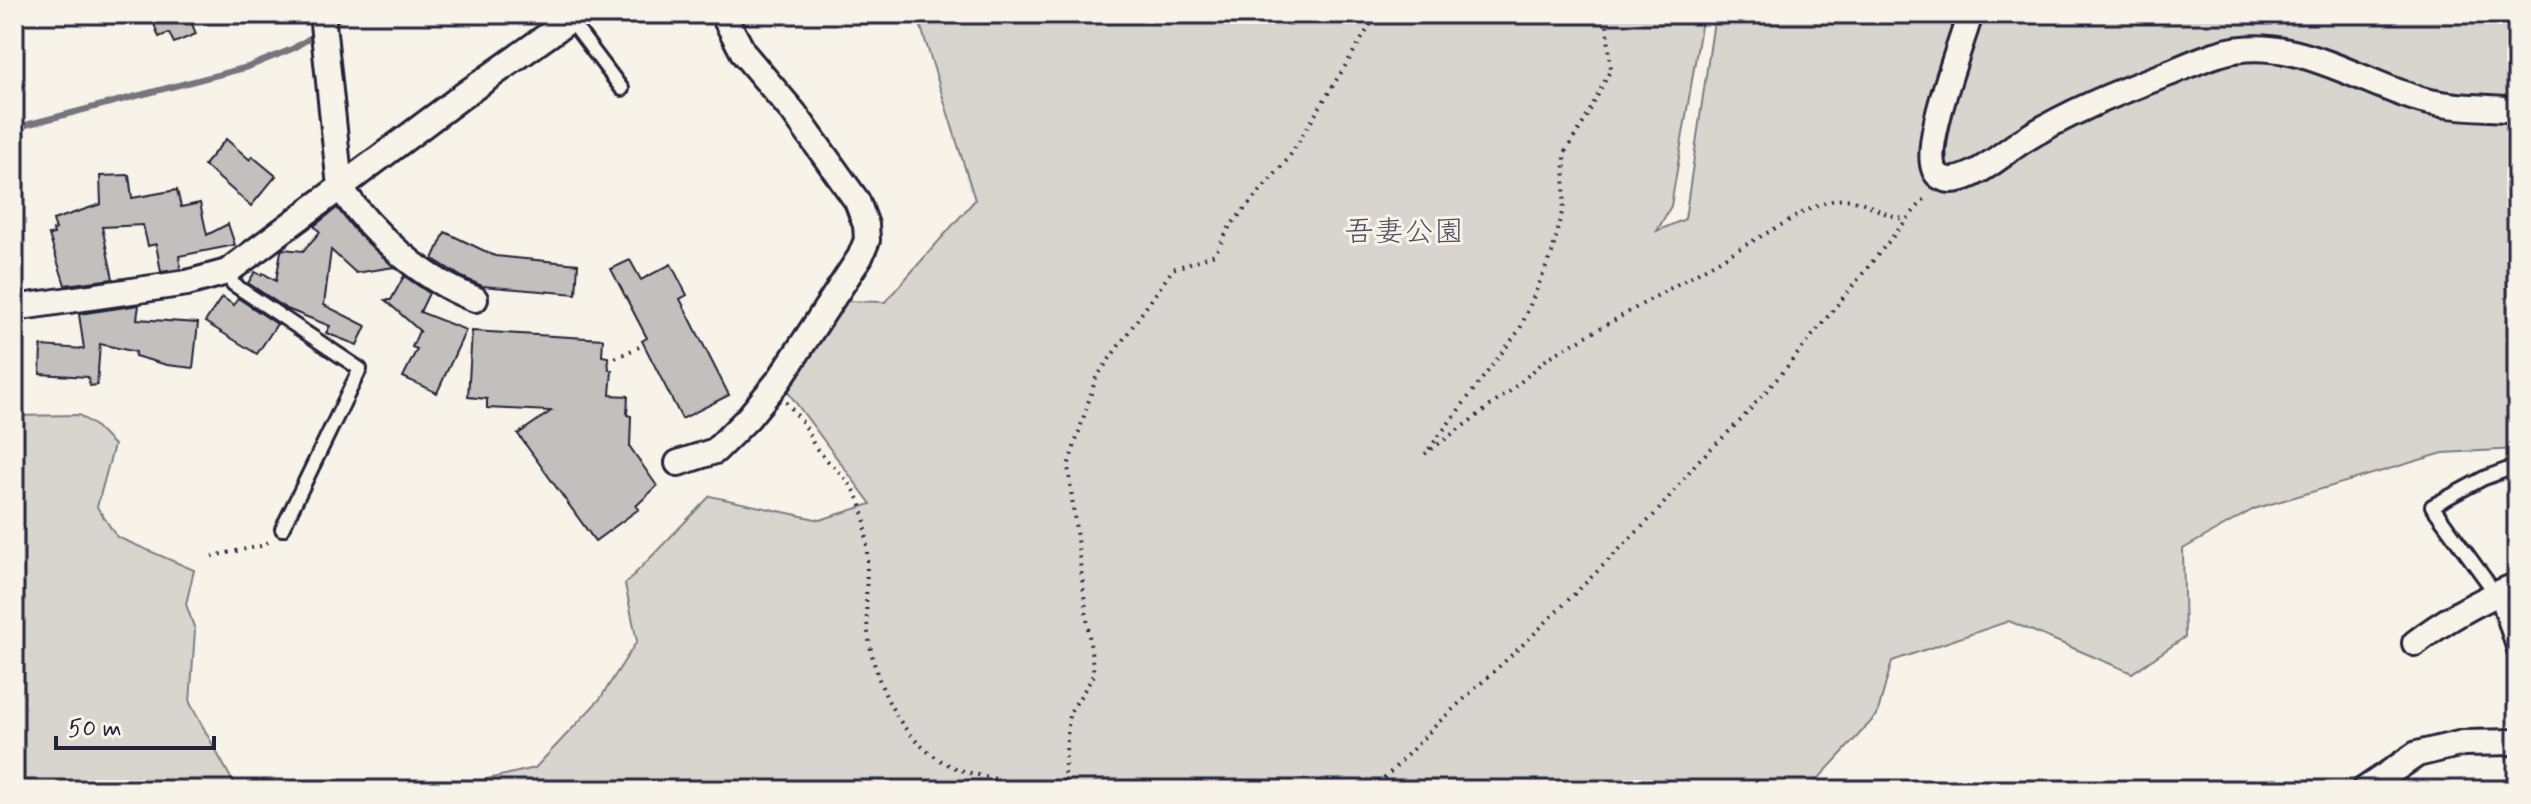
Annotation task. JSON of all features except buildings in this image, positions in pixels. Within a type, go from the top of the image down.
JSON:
[{"type":"street","points":[[678,463],[704,456],[725,443],[773,387],[860,257],[867,240],[866,225],[857,201],[794,113],[744,54],[723,14]]},
{"type":"street","points":[[1970,14],[1945,92],[1931,156],[1939,176],[1949,180],[1962,179],[1982,169],[2038,131],[2096,101],[2218,54],[2253,47],[2308,57],[2418,99],[2517,110]]},
{"type":"street","points":[[14,308],[187,283],[227,272],[574,17]]},
{"type":"street","points":[[323,25],[340,187],[353,207],[425,274],[447,289],[475,299]]},
{"type":"street","points":[[2415,643],[2441,622],[2475,602],[2507,589]]},
{"type":"street","points":[[2364,790],[2417,754],[2463,743],[2517,742]]},
{"type":"lane","points":[[574,17],[622,89]]},
{"type":"lane","points":[[227,272],[233,284],[360,369],[282,529]]},
{"type":"lane","points":[[2517,466],[2484,478],[2432,506],[2507,589],[2517,660]]},
{"type":"path","points":[[1063,790],[1069,714],[1094,675],[1068,466],[1096,378],[1173,269],[1215,254],[1230,226],[1288,159],[1377,14]]},
{"type":"path","points":[[1606,14],[1611,69],[1565,152],[1564,204],[1552,253],[1520,329],[1425,454],[1508,393],[1548,358],[1825,202],[1843,198],[1861,201],[1907,219]]},
{"type":"path","points":[[1373,790],[1439,722],[1530,638],[1657,512],[1697,462],[1741,420],[1782,373],[1924,202],[1939,176]]},
{"type":"path","points":[[608,361],[644,345]]},
{"type":"path","points":[[773,387],[805,426],[814,446],[850,483],[861,505],[867,569],[867,622],[873,665],[885,697],[911,735],[943,761],[963,771],[1041,790]]},
{"type":"path","points":[[212,556],[261,546],[275,538],[282,529]]},
{"type":"green space","name":"吾妻公園","points":[[917,14],[1703,14],[1671,206],[1657,231],[1685,219],[1715,14],[2517,14],[2517,449],[2443,453],[2254,509],[2183,549],[2185,637],[2132,673],[2009,621],[1892,661],[1877,715],[1808,790],[439,790],[535,768],[600,699],[637,641],[625,584],[710,496],[820,520],[871,504],[779,380],[842,301],[885,302],[975,200]]},
{"type":"green space","points":[[79,415],[114,445],[97,507],[117,537],[194,570],[186,604],[195,630],[190,703],[234,784],[257,790],[14,790],[14,416]]},
{"type":"waterway","points":[[331,24],[345,14]]},
{"type":"waterway","points":[[14,128],[248,67],[292,49],[318,33]]}]
